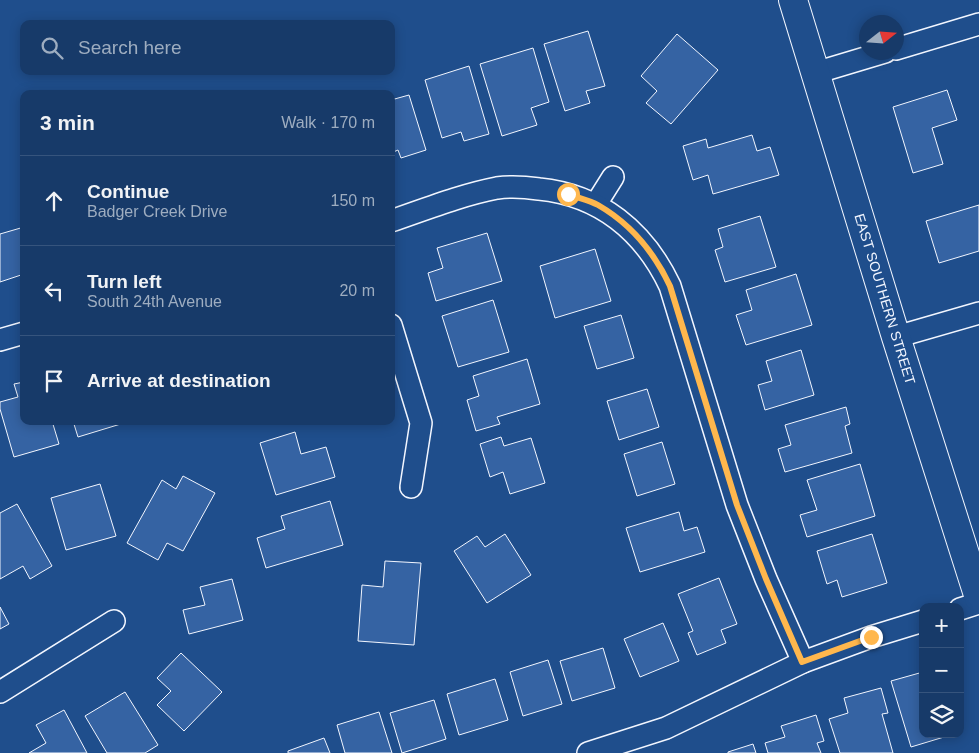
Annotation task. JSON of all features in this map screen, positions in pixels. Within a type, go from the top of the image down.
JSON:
[{"type":"street","name":"EAST SOUTHERN STREET","points":[[792,0],[979,598]]},
{"type":"street","points":[[904,47],[979,24]]},
{"type":"street","points":[[815,74],[860,60]]},
{"type":"street","points":[[596,204],[613,177]]},
{"type":"street","points":[[395,220],[472,195],[498,188],[517,186],[568,194],[596,204],[620,220],[639,237],[658,262],[670,286],[737,505],[766,579],[802,662]]},
{"type":"street","points":[[896,337],[979,313]]},
{"type":"street","points":[[0,340],[20,334]]},
{"type":"street","points":[[395,338],[421,423],[411,487]]},
{"type":"street","points":[[964,608],[979,603]]},
{"type":"street","points":[[0,692],[114,620]]},
{"type":"street","points":[[588,753],[666,728],[802,662],[919,622]]},
{"type":"building","points":[[588,31],[605,86],[586,91],[590,103],[565,111],[544,44]]},
{"type":"building","points":[[677,34],[718,70],[671,124],[646,103],[657,91],[641,76]]},
{"type":"building","points":[[533,48],[549,102],[531,108],[537,125],[502,136],[480,64]]},
{"type":"building","points":[[469,66],[489,134],[464,141],[461,132],[442,138],[425,80]]},
{"type":"building","points":[[947,90],[957,120],[932,128],[943,164],[913,173],[893,107]]},
{"type":"building","points":[[409,95],[426,150],[401,158],[398,150],[395,151],[395,99]]},
{"type":"building","points":[[752,135],[757,151],[770,147],[779,175],[713,194],[708,175],[693,180],[683,146],[706,139],[708,148]]},
{"type":"building","points":[[979,205],[979,251],[939,263],[926,221]]},
{"type":"building","points":[[760,216],[776,267],[725,282],[715,250],[723,247],[718,229]]},
{"type":"building","points":[[20,228],[20,275],[0,282],[0,234]]},
{"type":"building","points":[[487,233],[502,281],[436,301],[428,273],[443,268],[437,248]]},
{"type":"building","points":[[595,249],[611,301],[555,318],[540,266]]},
{"type":"building","points":[[796,274],[812,325],[746,345],[736,315],[752,310],[746,290]]},
{"type":"building","points":[[493,300],[509,352],[458,367],[442,316]]},
{"type":"building","points":[[621,315],[634,358],[597,369],[584,326]]},
{"type":"building","points":[[801,350],[814,395],[765,410],[758,385],[772,381],[766,361]]},
{"type":"building","points":[[527,359],[540,404],[497,417],[500,424],[476,431],[467,400],[479,396],[473,376]]},
{"type":"building","points":[[20,383],[20,425],[53,425],[59,444],[14,457],[0,409],[0,402],[18,397],[14,384]]},
{"type":"building","points":[[647,389],[659,427],[619,440],[607,401]]},
{"type":"building","points":[[846,407],[850,424],[845,426],[852,453],[785,472],[778,449],[791,445],[785,425]]},
{"type":"building","points":[[74,425],[117,425],[78,437]]},
{"type":"building","points":[[295,432],[301,454],[326,447],[335,477],[276,495],[260,443]]},
{"type":"building","points":[[501,437],[504,446],[531,438],[545,483],[510,494],[503,472],[490,477],[480,444]]},
{"type":"building","points":[[662,442],[675,484],[637,496],[624,454]]},
{"type":"building","points":[[860,464],[875,516],[807,537],[800,515],[817,510],[807,480]]},
{"type":"building","points":[[183,476],[215,493],[183,551],[167,543],[158,560],[127,543],[162,480],[176,489]]},
{"type":"building","points":[[100,484],[116,536],[66,550],[51,498]]},
{"type":"building","points":[[330,501],[343,545],[266,568],[257,538],[285,529],[281,516]]},
{"type":"building","points":[[17,504],[52,566],[30,579],[23,566],[0,579],[0,513]]},
{"type":"building","points":[[679,512],[684,531],[697,527],[705,552],[640,572],[626,528]]},
{"type":"building","points":[[505,534],[531,575],[487,603],[454,551],[477,536],[485,547]]},
{"type":"building","points":[[872,534],[887,583],[842,597],[837,580],[827,584],[817,551]]},
{"type":"building","points":[[385,561],[421,563],[414,645],[358,641],[362,585],[383,587]]},
{"type":"building","points":[[719,578],[737,624],[721,630],[726,643],[697,655],[688,633],[693,631],[678,594]]},
{"type":"building","points":[[232,579],[243,620],[189,634],[183,610],[205,605],[200,587]]},
{"type":"building","points":[[0,607],[9,624],[0,629]]},
{"type":"building","points":[[663,623],[679,661],[640,677],[624,639]]},
{"type":"building","points":[[603,648],[615,688],[572,701],[560,661]]},
{"type":"building","points":[[181,653],[222,692],[184,731],[157,705],[171,691],[157,678]]},
{"type":"building","points":[[548,660],[562,704],[523,716],[510,672]]},
{"type":"building","points":[[919,673],[919,738],[941,738],[911,747],[891,681]]},
{"type":"building","points":[[495,679],[508,720],[459,735],[447,694]]},
{"type":"building","points":[[881,688],[888,713],[882,714],[893,753],[840,753],[829,719],[848,713],[844,698]]},
{"type":"building","points":[[125,692],[158,745],[145,753],[107,753],[85,716]]},
{"type":"building","points":[[434,700],[446,739],[402,753],[390,713]]},
{"type":"building","points":[[64,710],[87,753],[29,753],[46,743],[36,725]]},
{"type":"building","points":[[379,712],[392,753],[345,753],[337,725]]},
{"type":"building","points":[[816,715],[824,741],[817,743],[821,753],[768,753],[765,743],[785,737],[781,726]]},
{"type":"building","points":[[324,738],[330,753],[288,753],[288,751]]},
{"type":"building","points":[[753,744],[756,753],[728,753],[728,752]]},
{"type":"route","points":[[568,194],[596,204],[620,220],[639,237],[661,268],[670,286],[737,505],[766,579],[802,662],[871,637]]}]
